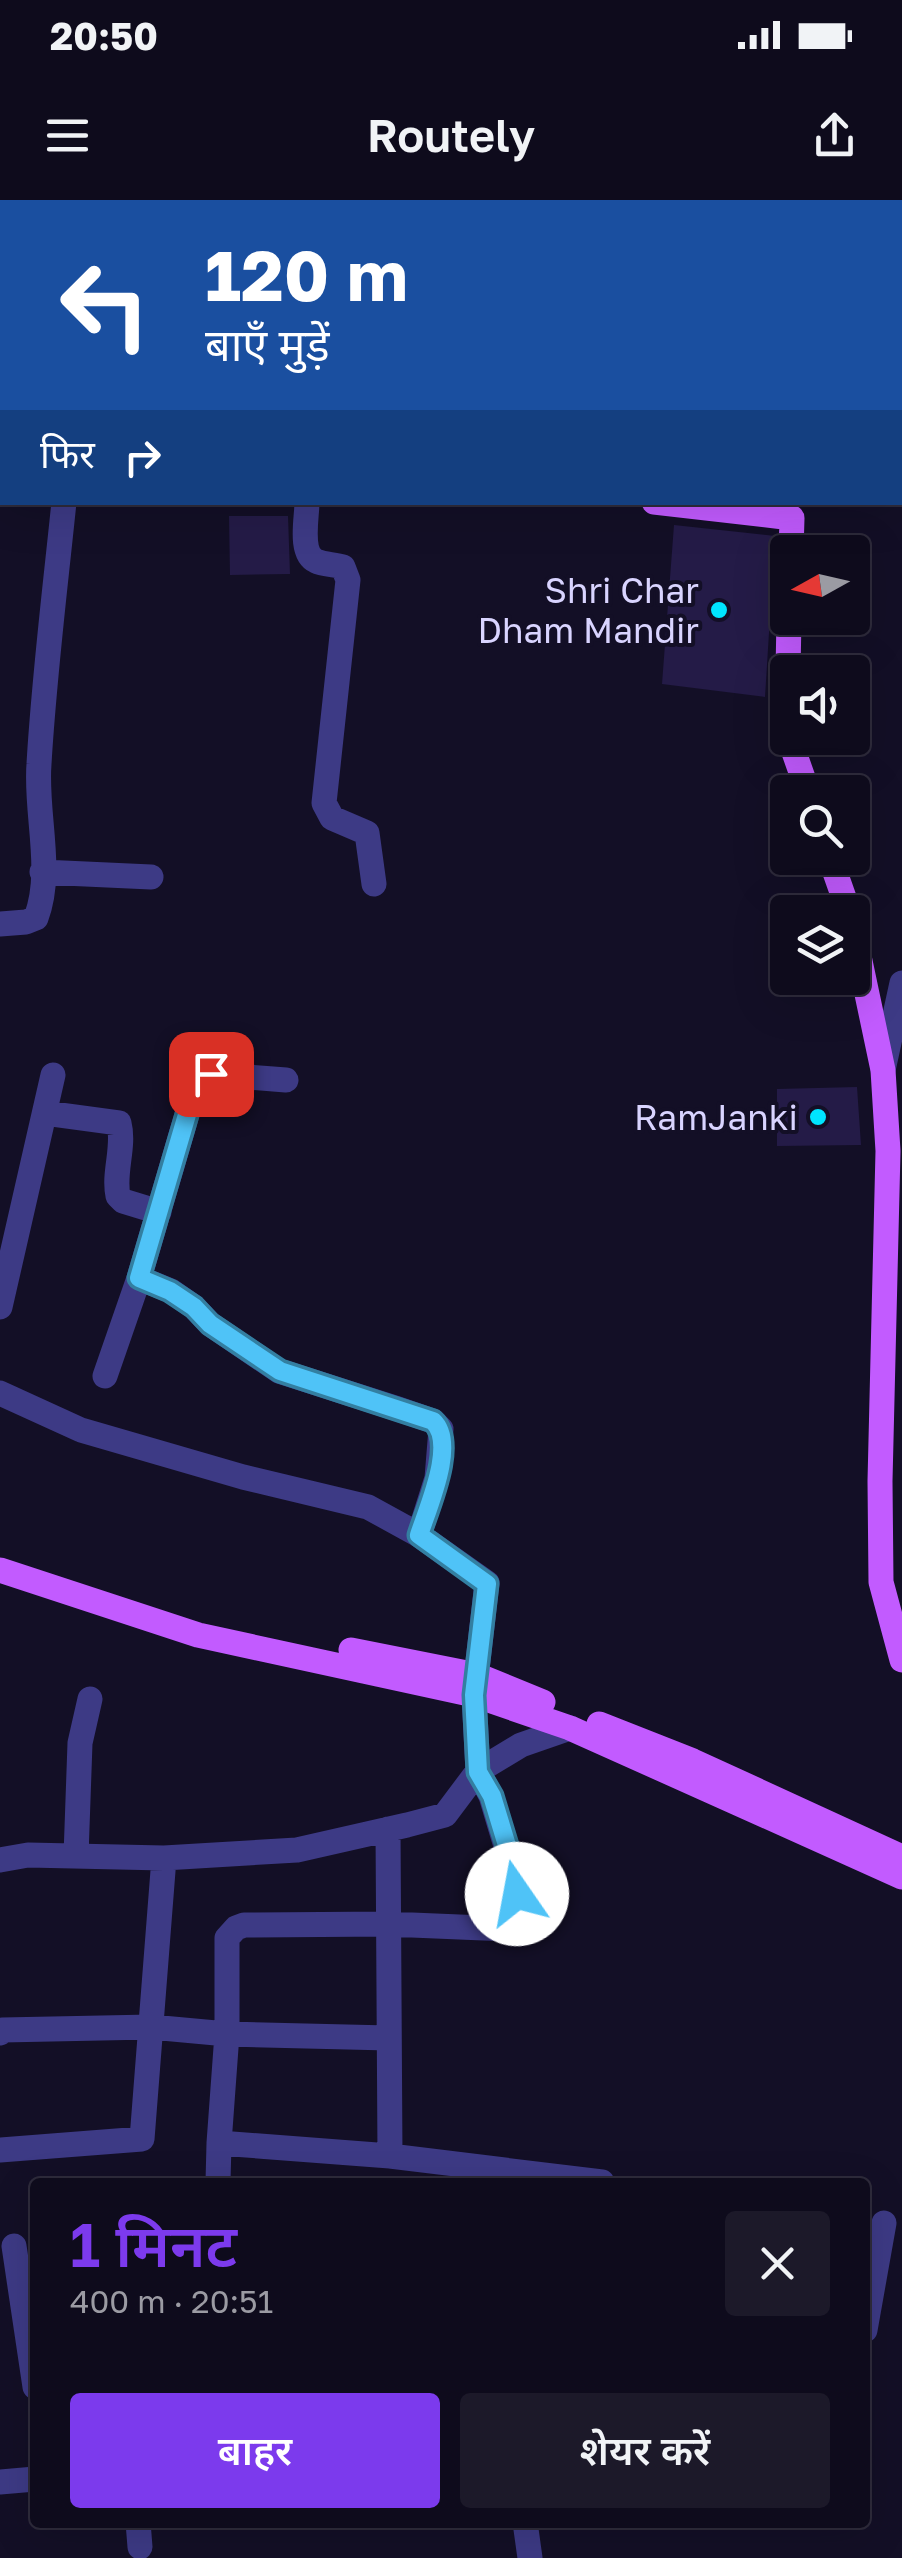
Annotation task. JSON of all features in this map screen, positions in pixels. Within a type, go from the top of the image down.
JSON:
[{"type":"main road","points":[[706,505],[793,510],[792,535]]},
{"type":"main road","points":[[867,995],[894,1116],[888,1151],[881,1582],[901,1655]]},
{"type":"main road","points":[[0,1552],[215,1624],[476,1685],[693,1761],[902,1857]]},
{"type":"main road","points":[[0,1570],[198,1635],[476,1685],[902,1877]]},
{"type":"street","points":[[0,924],[36,918],[42,872],[38,768],[64,505]]},
{"type":"street","points":[[307,505],[306,548],[310,556],[342,567],[348,580],[324,803],[332,818],[367,833],[374,884]]},
{"type":"street","points":[[42,872],[151,877]]},
{"type":"street","points":[[883,1070],[902,983]]},
{"type":"street","points":[[105,1376],[139,1278],[192,1096],[203,1077],[211,1074],[286,1080]]},
{"type":"street","points":[[0,1307],[9,1222],[53,1075]]},
{"type":"street","points":[[44,1113],[120,1123],[118,1196],[159,1212]]},
{"type":"street","points":[[139,1278],[170,1291],[210,1324],[280,1371],[433,1421],[441,1429],[443,1439],[438,1478],[419,1535]]},
{"type":"street","points":[[0,1393],[81,1430],[243,1477],[368,1507],[419,1535],[487,1584],[476,1685],[478,1772],[492,1796],[512,1862],[522,1926],[507,1930],[388,1924],[236,1928],[228,1938],[218,2178]]},
{"type":"street","points":[[76,1856],[80,1743],[90,1699]]},
{"type":"street","points":[[0,1860],[28,1855],[164,1858],[297,1850],[388,1830],[444,1814],[478,1772],[521,1746],[570,1728]]},
{"type":"street","points":[[388,1830],[390,2156]]},
{"type":"street","points":[[0,2150],[142,2138],[164,1858]]},
{"type":"street","points":[[0,2034],[2,2030],[151,2026],[226,2034],[390,2038]]},
{"type":"street","points":[[220,2142],[390,2156],[569,2178]]},
{"type":"street","points":[[870,2302],[884,2223]]},
{"type":"street","points":[[16,2247],[30,2350]]},
{"type":"street","points":[[0,2482],[30,2480]]},
{"type":"street","points":[[526,2528],[530,2558]]},
{"type":"building","points":[[229,516],[288,516],[290,574],[230,575]]},
{"type":"building","name":"Shri Char Dham Mandir","points":[[674,525],[770,535],[765,697],[662,684]]},
{"type":"building","name":"RamJanki","points":[[857,1087],[861,1145],[777,1146],[777,1089]]},
{"type":"place","name":"Shri Char Dham Mandir","points":[[719,610]]},
{"type":"place","name":"RamJanki","points":[[818,1117]]},
{"type":"route","points":[[211,1074],[196,1084],[139,1278],[170,1291],[210,1324],[280,1371],[433,1421],[441,1429],[438,1478],[419,1535],[487,1584],[474,1695],[478,1772],[492,1796],[512,1862],[517,1894]]}]
